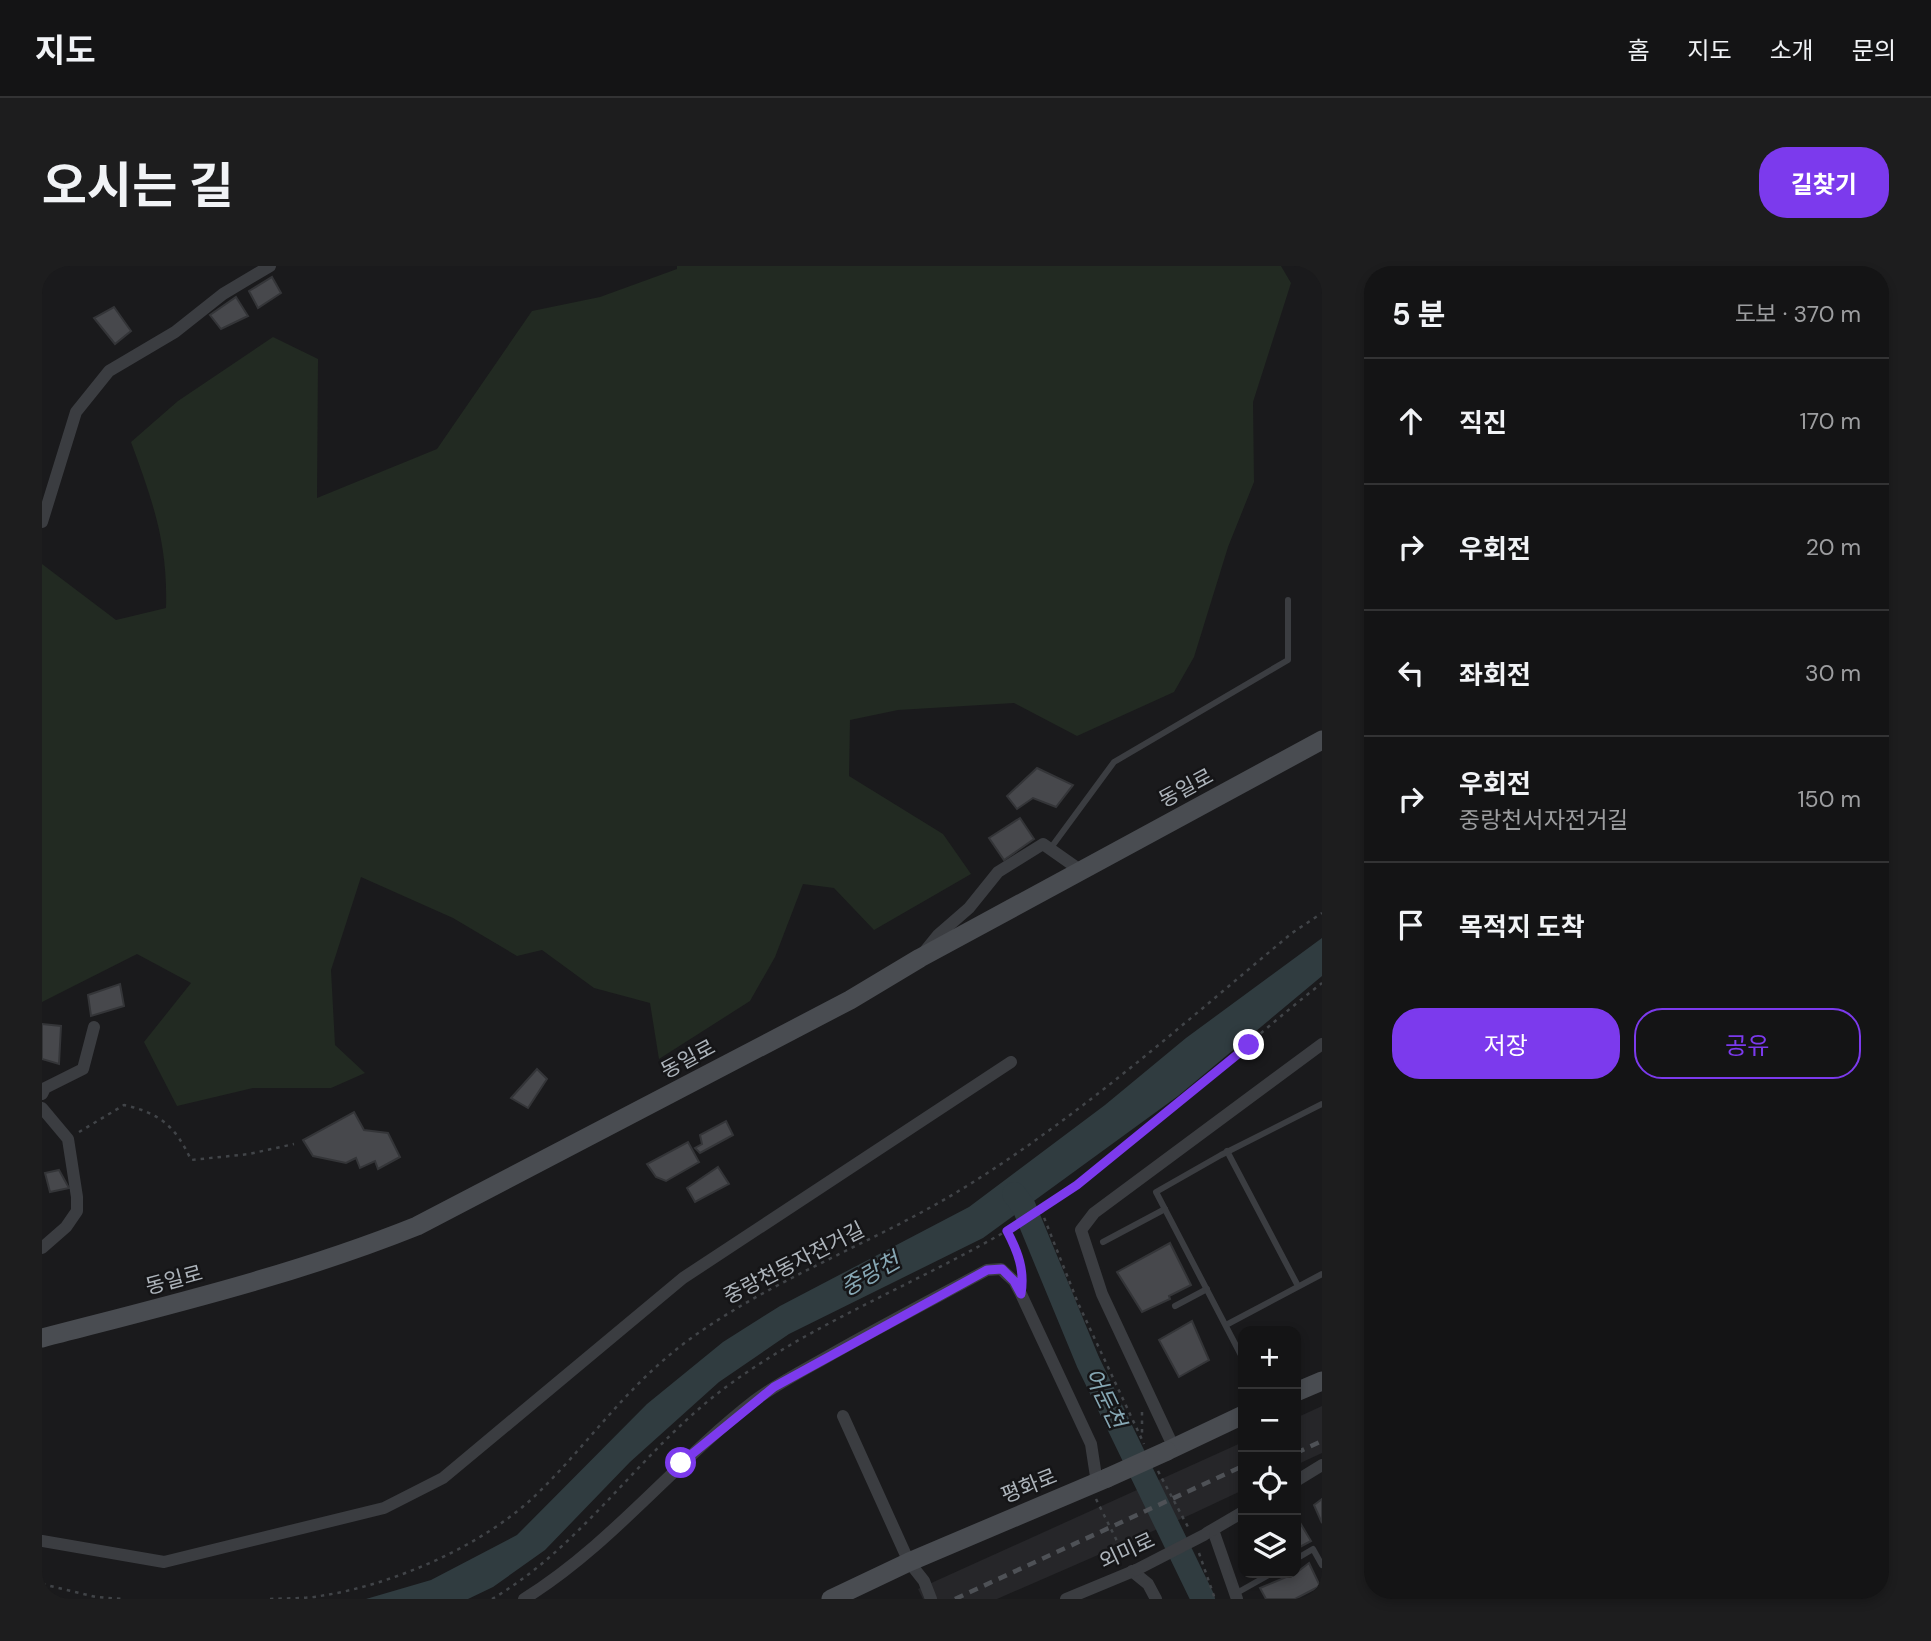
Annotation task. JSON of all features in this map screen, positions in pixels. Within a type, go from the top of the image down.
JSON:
[{"type":"street","points":[[42,522],[76,412],[109,371],[175,332],[223,294],[270,266]]},
{"type":"street","name":"동일로","points":[[42,1338],[259,1281],[344,1255],[417,1226],[850,1000],[920,958],[1322,740]]},
{"type":"street","points":[[920,958],[938,935],[969,908],[998,872],[1043,844],[1080,870]]},
{"type":"street","points":[[42,1094],[45,1088],[83,1069],[94,1027]]},
{"type":"street","points":[[1160,1453],[1081,1230],[1094,1213],[1322,1044]]},
{"type":"street","points":[[42,1541],[164,1562],[384,1508],[443,1478],[683,1278],[1011,1062]]},
{"type":"street","points":[[42,1108],[68,1139],[77,1211],[66,1227],[42,1248]]},
{"type":"street","points":[[524,1599],[550,1583],[631,1515],[681,1463],[774,1387],[987,1270],[1002,1269],[1014,1281],[1021,1294],[1091,1444],[1100,1487]]},
{"type":"street","points":[[1301,1390],[1322,1381]]},
{"type":"street","points":[[843,1416],[909,1562],[924,1581],[931,1599]]},
{"type":"street","name":"평화로","points":[[831,1599],[909,1562],[1100,1487],[1160,1453],[1238,1417]]},
{"type":"street","points":[[1301,1478],[1322,1465]]},
{"type":"street","name":"외미로","points":[[1066,1599],[1134,1571],[1238,1515]]},
{"type":"street","points":[[1203,1534],[1236,1597]]},
{"type":"street","points":[[1134,1571],[1148,1584],[1156,1599]]},
{"type":"lane","points":[[1050,849],[1114,762],[1288,660],[1288,600]]},
{"type":"lane","points":[[1238,1349],[1156,1192],[1227,1151],[1322,1104]]},
{"type":"lane","points":[[1227,1151],[1298,1286]]},
{"type":"lane","points":[[1103,1242],[1165,1209]]},
{"type":"lane","points":[[1226,1325],[1322,1275]]},
{"type":"lane","points":[[1175,1306],[1207,1289]]},
{"type":"lane","points":[[1301,1556],[1312,1549],[1322,1565]]},
{"type":"lane","points":[[1236,1597],[1264,1578]]},
{"type":"path","name":"중랑천동자전거길","points":[[270,1599],[320,1596],[440,1559],[494,1526],[536,1495],[619,1401],[690,1340],[735,1309],[909,1221],[1007,1161],[1082,1106],[1292,933],[1322,913]]},
{"type":"path","points":[[1021,1294],[1024,1276],[1017,1249],[1007,1231],[1041,1210],[1136,1138],[1322,983]]},
{"type":"path","points":[[68,1139],[124,1105],[148,1110],[180,1135],[191,1160],[249,1154],[294,1144]]},
{"type":"path","points":[[1041,1210],[1078,1303],[1203,1534]]},
{"type":"path","points":[[1100,1487],[1134,1571]]},
{"type":"path","points":[[1197,1549],[1215,1599]]},
{"type":"path","points":[[42,1584],[96,1597],[123,1599]]},
{"type":"shaded area","points":[[677,266],[1281,266],[1291,283],[1253,402],[1254,482],[1228,547],[1194,657],[1174,692],[1077,736],[1014,703],[898,710],[850,720],[849,776],[943,834],[971,874],[874,930],[834,888],[803,884],[775,957],[750,1001],[659,1059],[650,1003],[594,988],[542,950],[517,956],[453,918],[361,877],[331,970],[335,1045],[365,1073],[331,1088],[253,1088],[177,1106],[144,1042],[191,983],[137,954],[42,1002],[42,564],[116,620],[166,608],[164,563],[158,523],[131,442],[178,401],[273,337],[318,359],[317,498],[437,449],[532,311],[600,297],[677,269]]},
{"type":"shaded area","points":[[1322,1406],[1322,1453],[1301,1463],[1301,1452],[1301,1416]]},
{"type":"shaded area","points":[[1238,1444],[1238,1492],[1192,1514],[997,1599],[923,1599],[918,1589]]},
{"type":"water","name":"중랑천","points":[[1322,938],[1322,976],[1178,1096],[983,1238],[789,1334],[719,1382],[630,1462],[545,1550],[493,1587],[468,1599],[366,1599],[431,1580],[517,1535],[647,1404],[723,1342],[780,1306],[969,1207],[1105,1105],[1186,1038]]},
{"type":"building","points":[[272,277],[281,293],[258,308],[249,291]]},
{"type":"building","points":[[236,297],[248,316],[221,329],[210,315]]},
{"type":"building","points":[[114,307],[131,331],[115,344],[94,318]]},
{"type":"building","points":[[1037,768],[1073,785],[1056,807],[1033,798],[1017,809],[1007,796]]},
{"type":"building","points":[[1020,818],[1034,839],[1004,860],[989,838]]},
{"type":"building","points":[[120,984],[124,1006],[91,1016],[88,995]]},
{"type":"building","points":[[42,1024],[61,1026],[59,1064],[42,1059]]},
{"type":"building","points":[[537,1069],[547,1079],[528,1108],[511,1098]]},
{"type":"building","points":[[354,1112],[364,1130],[388,1133],[400,1157],[378,1169],[375,1161],[360,1168],[356,1158],[346,1163],[313,1156],[303,1140]]},
{"type":"building","points":[[726,1121],[733,1135],[700,1153],[695,1148],[702,1144],[700,1135]]},
{"type":"building","points":[[688,1142],[699,1162],[666,1181],[656,1177],[647,1164]]},
{"type":"building","points":[[718,1167],[729,1184],[695,1202],[687,1188]]},
{"type":"building","points":[[59,1170],[69,1188],[50,1192],[45,1173]]},
{"type":"building","points":[[1170,1243],[1191,1285],[1169,1296],[1170,1299],[1142,1312],[1117,1272]]},
{"type":"building","points":[[1192,1321],[1209,1360],[1179,1377],[1159,1340]]},
{"type":"building","points":[[1322,1499],[1322,1523],[1314,1505]]},
{"type":"building","points":[[1301,1524],[1311,1541],[1301,1546]]},
{"type":"building","points":[[1309,1563],[1320,1586],[1295,1599],[1266,1599],[1260,1588],[1284,1578],[1301,1578],[1301,1569]]},
{"type":"waterway","name":"어둔천","points":[[1014,1194],[1024,1207],[1088,1362],[1203,1599]]},
{"type":"railway","points":[[1298,1452],[1322,1441]]},
{"type":"railway","points":[[955,1599],[1238,1468]]},
{"type":"route","points":[[681,1463],[774,1387],[987,1270],[1002,1269],[1014,1281],[1021,1294],[1024,1276],[1017,1249],[1007,1231],[1077,1185],[1249,1045]]}]
